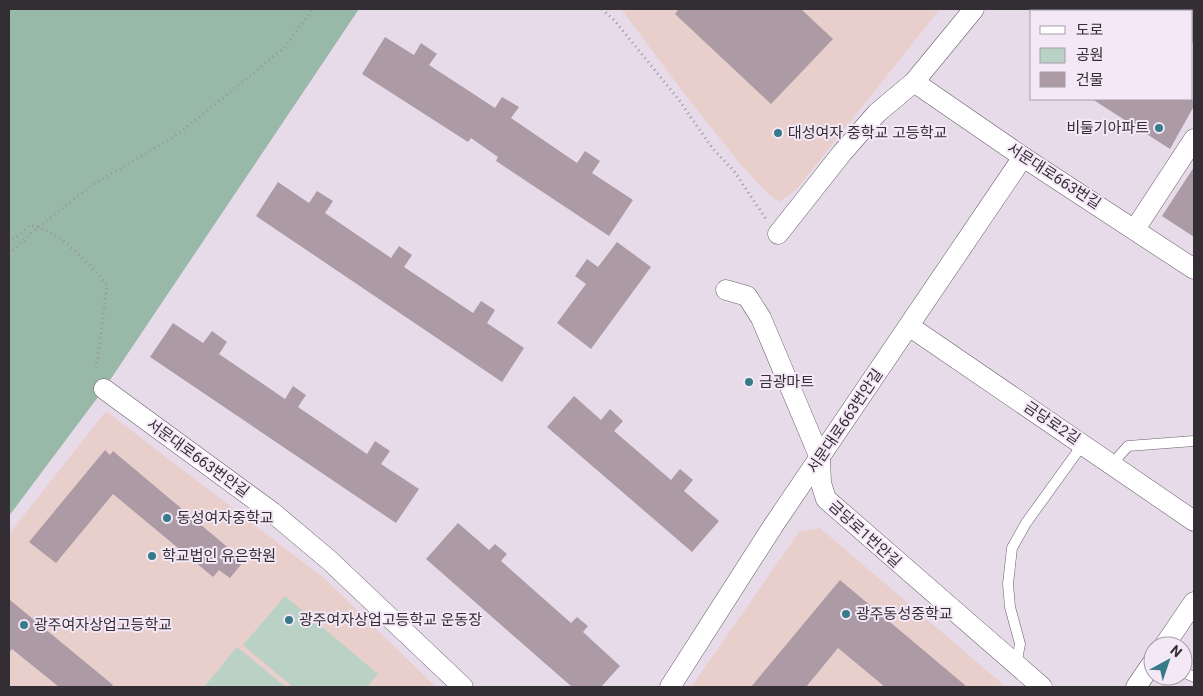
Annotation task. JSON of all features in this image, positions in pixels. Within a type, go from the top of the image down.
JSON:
[{"type":"street","points":[[778,234],[842,153],[877,113],[914,82],[974,9]]},
{"type":"street","name":"서문대로663번길","points":[[914,82],[1023,157],[1194,269]]},
{"type":"street","points":[[1135,229],[1194,139]]},
{"type":"street","name":"서문대로663번안길","points":[[670,687],[773,526],[1023,157]]},
{"type":"street","name":"금당로1번안길","points":[[726,290],[747,296],[756,307],[820,458],[821,483],[826,499],[1042,687]]},
{"type":"street","name":"금당로2길","points":[[909,326],[1194,521]]},
{"type":"street","name":"서문대로663번안길","points":[[104,389],[272,512],[329,560],[463,687]]},
{"type":"street","points":[[1171,636],[1194,602]]},
{"type":"lane","points":[[1112,464],[1128,446],[1194,441]]},
{"type":"lane","points":[[1016,665],[1020,644],[1010,607],[1008,584],[1009,556],[1026,523],[1083,444]]},
{"type":"path","points":[[9,254],[38,227],[94,184],[177,135],[284,48],[313,9]]},
{"type":"path","points":[[602,9],[615,21],[679,100],[778,234]]},
{"type":"path","points":[[9,243],[30,225],[44,228],[87,261],[107,285],[96,372],[104,389]]},
{"type":"shaded area","name":"대성여자 중학교 고등학교","points":[[621,9],[940,9],[796,190],[779,202],[767,193],[741,165],[689,100]]},
{"type":"shaded area","name":"학교법인 유은학원","points":[[106,411],[324,578],[436,687],[9,687],[9,534]]},
{"type":"shaded area","points":[[820,528],[1006,687],[691,687],[799,532]]},
{"type":"green space","points":[[9,9],[359,9],[104,389],[9,516]]},
{"type":"green space","name":"광주여자상업고등학교 운동장","points":[[285,596],[378,674],[367,687],[293,687],[243,645]]},
{"type":"green space","points":[[237,647],[286,687],[204,687]]},
{"type":"building","points":[[679,9],[801,9],[833,39],[771,104],[675,14]]},
{"type":"building","points":[[1119,9],[1194,9],[1194,40],[1193,42],[1193,10]]},
{"type":"building","points":[[385,37],[414,55],[421,43],[437,54],[429,65],[495,108],[502,97],[519,107],[511,118],[577,163],[585,151],[600,161],[592,173],[633,200],[609,236],[496,161],[498,157],[471,138],[468,142],[362,74]]},
{"type":"building","name":"비둘기아파트","points":[[1094,100],[1194,101],[1194,106],[1170,149]]},
{"type":"building","points":[[1194,167],[1194,237],[1162,216]]},
{"type":"building","points":[[278,182],[309,203],[317,191],[333,201],[325,213],[391,258],[399,246],[412,255],[404,267],[473,313],[481,301],[495,310],[487,323],[524,348],[502,382],[256,216]]},
{"type":"building","points":[[617,242],[651,267],[591,349],[557,323],[586,284],[575,276],[587,259],[598,267]]},
{"type":"building","points":[[173,323],[203,343],[212,331],[227,342],[219,354],[285,399],[293,386],[306,395],[298,407],[367,454],[375,441],[390,451],[381,464],[419,489],[396,523],[150,357]]},
{"type":"building","points":[[574,396],[601,420],[610,409],[623,421],[614,431],[671,480],[680,469],[693,480],[684,491],[719,521],[692,552],[547,427]]},
{"type":"building","name":"동성여자중학교","points":[[105,450],[110,455],[113,451],[244,561],[230,578],[219,570],[213,577],[113,494],[56,563],[29,542]]},
{"type":"building","points":[[458,523],[489,550],[495,544],[507,554],[501,561],[571,623],[577,617],[588,626],[583,632],[620,666],[601,687],[572,687],[426,559]]},
{"type":"building","name":"광주동성중학교","points":[[840,580],[966,686],[885,687],[838,648],[806,687],[751,687]]},
{"type":"building","name":"광주여자상업고등학교","points":[[10,600],[113,685],[111,687],[59,687],[12,649],[9,653]]},
{"type":"place","name":"비둘기아파트","points":[[1159,128]]},
{"type":"place","name":"대성여자 중학교 고등학교","points":[[778,133]]},
{"type":"place","name":"금광마트","points":[[749,382]]},
{"type":"place","name":"동성여자중학교","points":[[167,518]]},
{"type":"place","name":"학교법인 유은학원","points":[[152,556]]},
{"type":"place","name":"광주동성중학교","points":[[846,614]]},
{"type":"place","name":"광주여자상업고등학교 운동장","points":[[289,620]]},
{"type":"place","name":"광주여자상업고등학교","points":[[24,625]]}]
